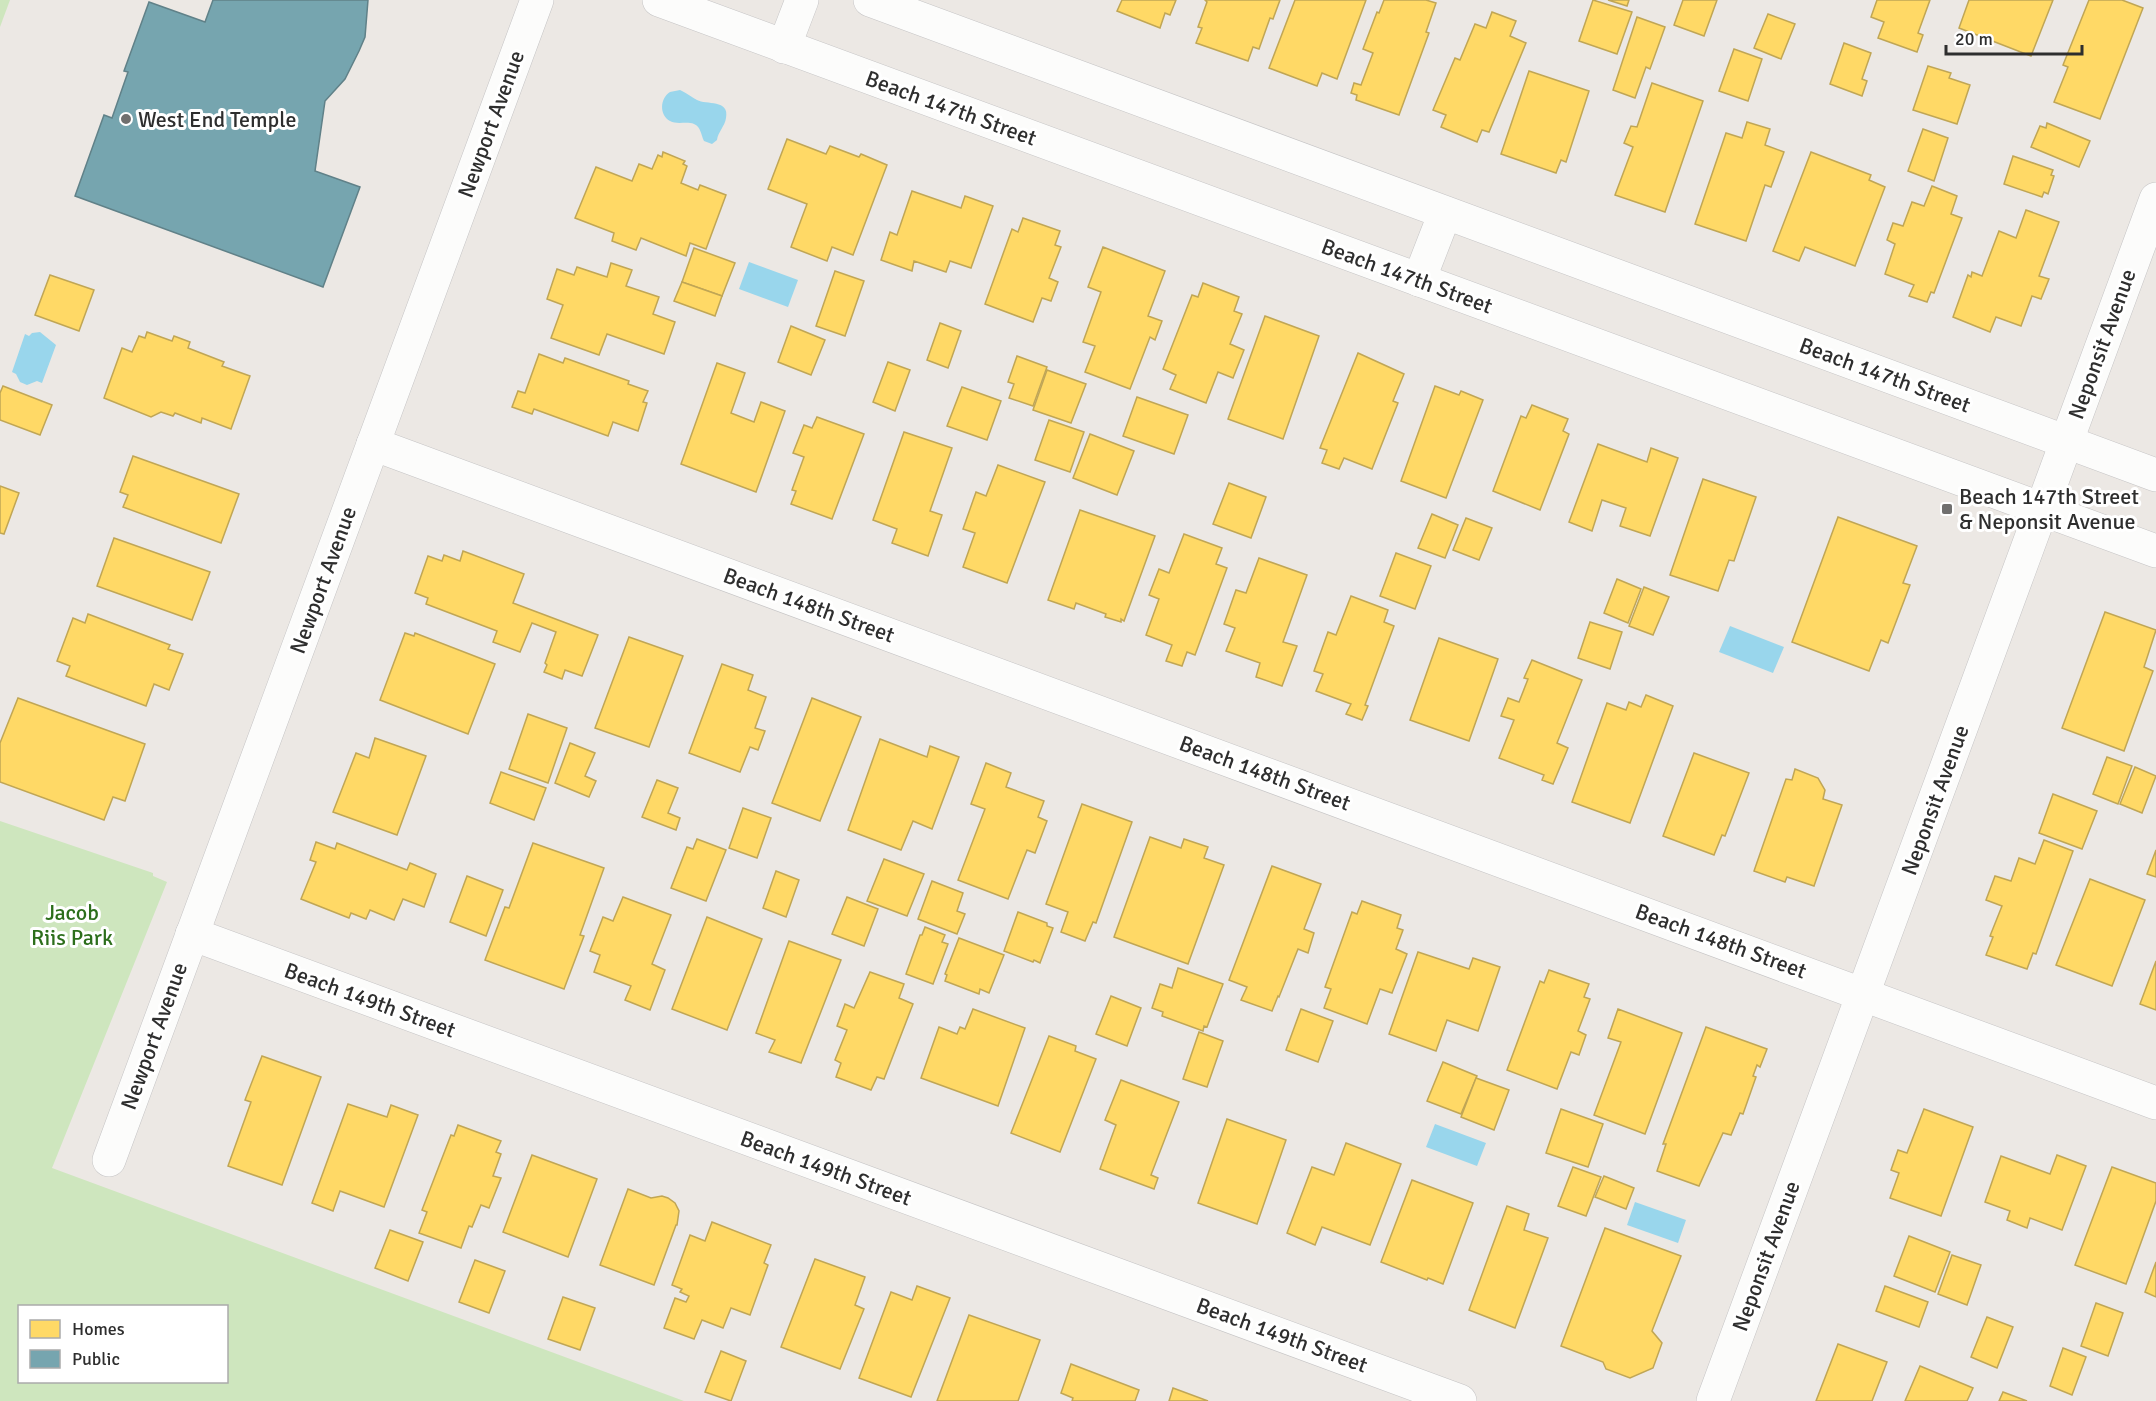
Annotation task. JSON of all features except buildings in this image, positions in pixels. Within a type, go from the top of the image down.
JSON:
[{"type":"street","name":"Newport Avenue","points":[[109,1160],[537,0]]},
{"type":"street","name":"Beach 147th Street","points":[[659,0],[2156,551]]},
{"type":"street","points":[[784,46],[802,0]]},
{"type":"street","name":"Beach 147th Street","points":[[870,0],[2156,475]]},
{"type":"street","name":"Neponsit Avenue","points":[[1713,1401],[2156,199]]},
{"type":"street","points":[[1419,280],[1445,213]]},
{"type":"street","name":"Beach 148th Street","points":[[373,444],[2156,1103]]},
{"type":"street","name":"Beach 149th Street","points":[[192,934],[1460,1401]]},
{"type":"green space","points":[[0,0],[10,0],[0,27]]},
{"type":"green space","name":"Jacob Riis Park","points":[[0,821],[153,873],[153,876],[167,882],[52,1168],[684,1401],[0,1401]]},
{"type":"water","points":[[680,90],[697,100],[721,105],[724,108],[725,121],[717,140],[712,144],[704,141],[696,125],[673,122],[664,115],[662,106],[664,98],[670,92]]},
{"type":"water","points":[[749,262],[798,280],[788,307],[739,289]]},
{"type":"water","points":[[40,332],[56,345],[42,383],[37,381],[27,385],[20,382],[16,374],[12,372],[25,334],[29,336]]},
{"type":"water","points":[[1730,626],[1784,647],[1773,673],[1719,652]]},
{"type":"water","points":[[1435,1124],[1486,1143],[1477,1166],[1426,1147]]},
{"type":"water","points":[[1635,1202],[1686,1220],[1678,1243],[1627,1225]]},
{"type":"place","name":"West End Temple","points":[[126,119]]},
{"type":"place","name":"Beach 147th Street & Neponsit Avenue","points":[[1947,509]]}]
